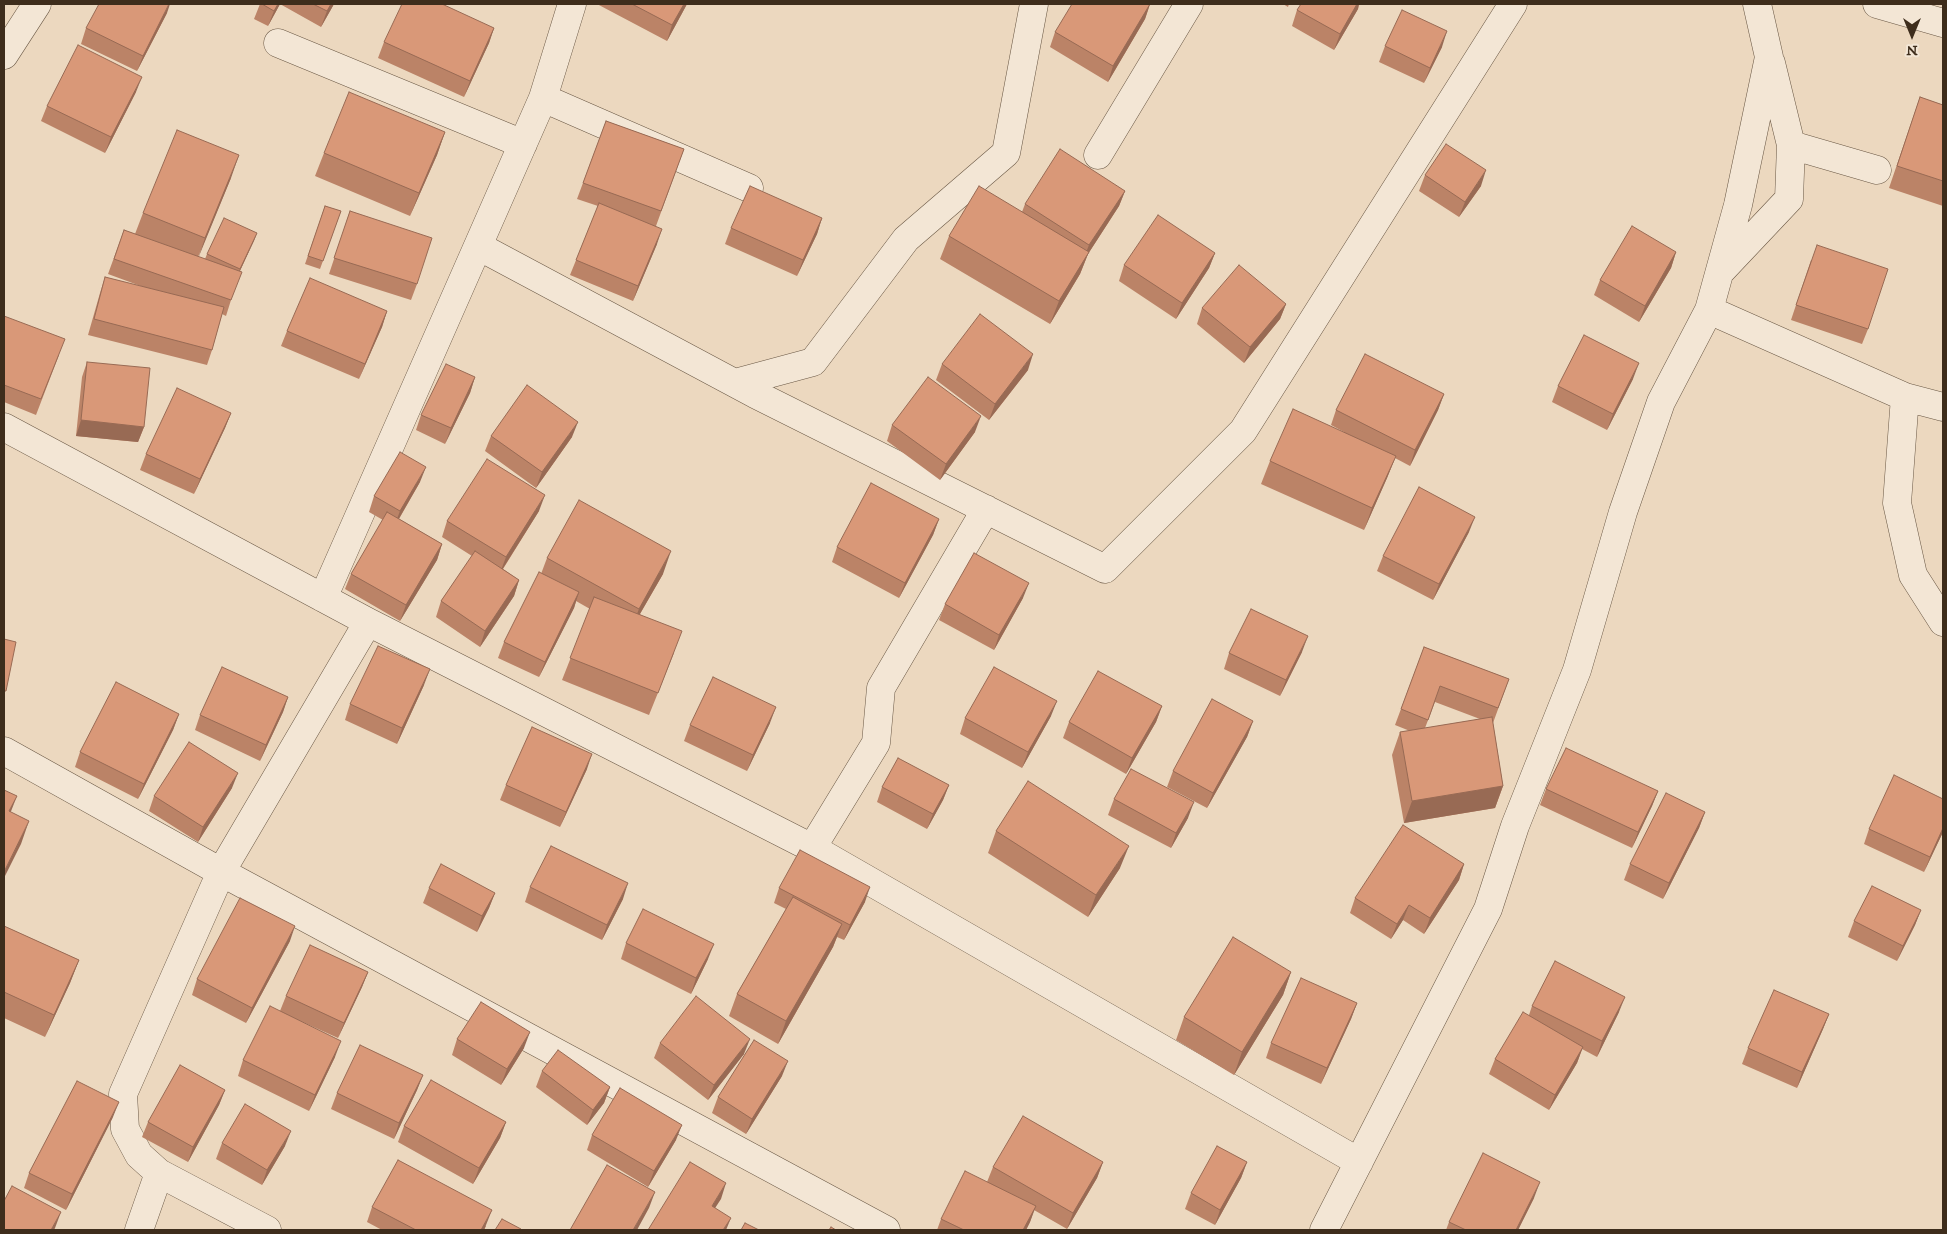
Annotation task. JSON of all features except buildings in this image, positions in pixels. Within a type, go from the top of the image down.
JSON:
[{"type":"street","points":[[4,55],[37,4]]},
{"type":"street","points":[[323,598],[543,98],[572,4]]},
{"type":"street","points":[[736,383],[813,362],[906,239],[1006,153],[1034,4]]},
{"type":"street","points":[[1098,155],[1189,4]]},
{"type":"street","points":[[478,246],[736,383],[1105,569],[1243,431],[1513,4]]},
{"type":"street","points":[[1720,273],[1789,199],[1791,144],[1757,4]]},
{"type":"street","points":[[1877,4],[1943,23]]},
{"type":"street","points":[[278,43],[523,144]]},
{"type":"street","points":[[1324,1230],[1488,909],[1515,826],[1577,670],[1624,512],[1660,402],[1710,310],[1738,205],[1769,57]]},
{"type":"street","points":[[543,98],[749,188]]},
{"type":"street","points":[[1791,144],[1877,170]]},
{"type":"street","points":[[1710,310],[1906,397],[1943,406]]},
{"type":"street","points":[[1906,397],[1897,503],[1913,575],[1943,622]]},
{"type":"street","points":[[4,427],[368,622],[812,848],[1359,1162]]},
{"type":"street","points":[[812,848],[876,744],[881,688],[986,509]]},
{"type":"street","points":[[267,1230],[160,1172],[139,1155],[125,1129],[123,1094],[221,872],[368,622]]},
{"type":"street","points":[[4,751],[221,872],[886,1230]]},
{"type":"street","points":[[139,1230],[160,1172]]}]
